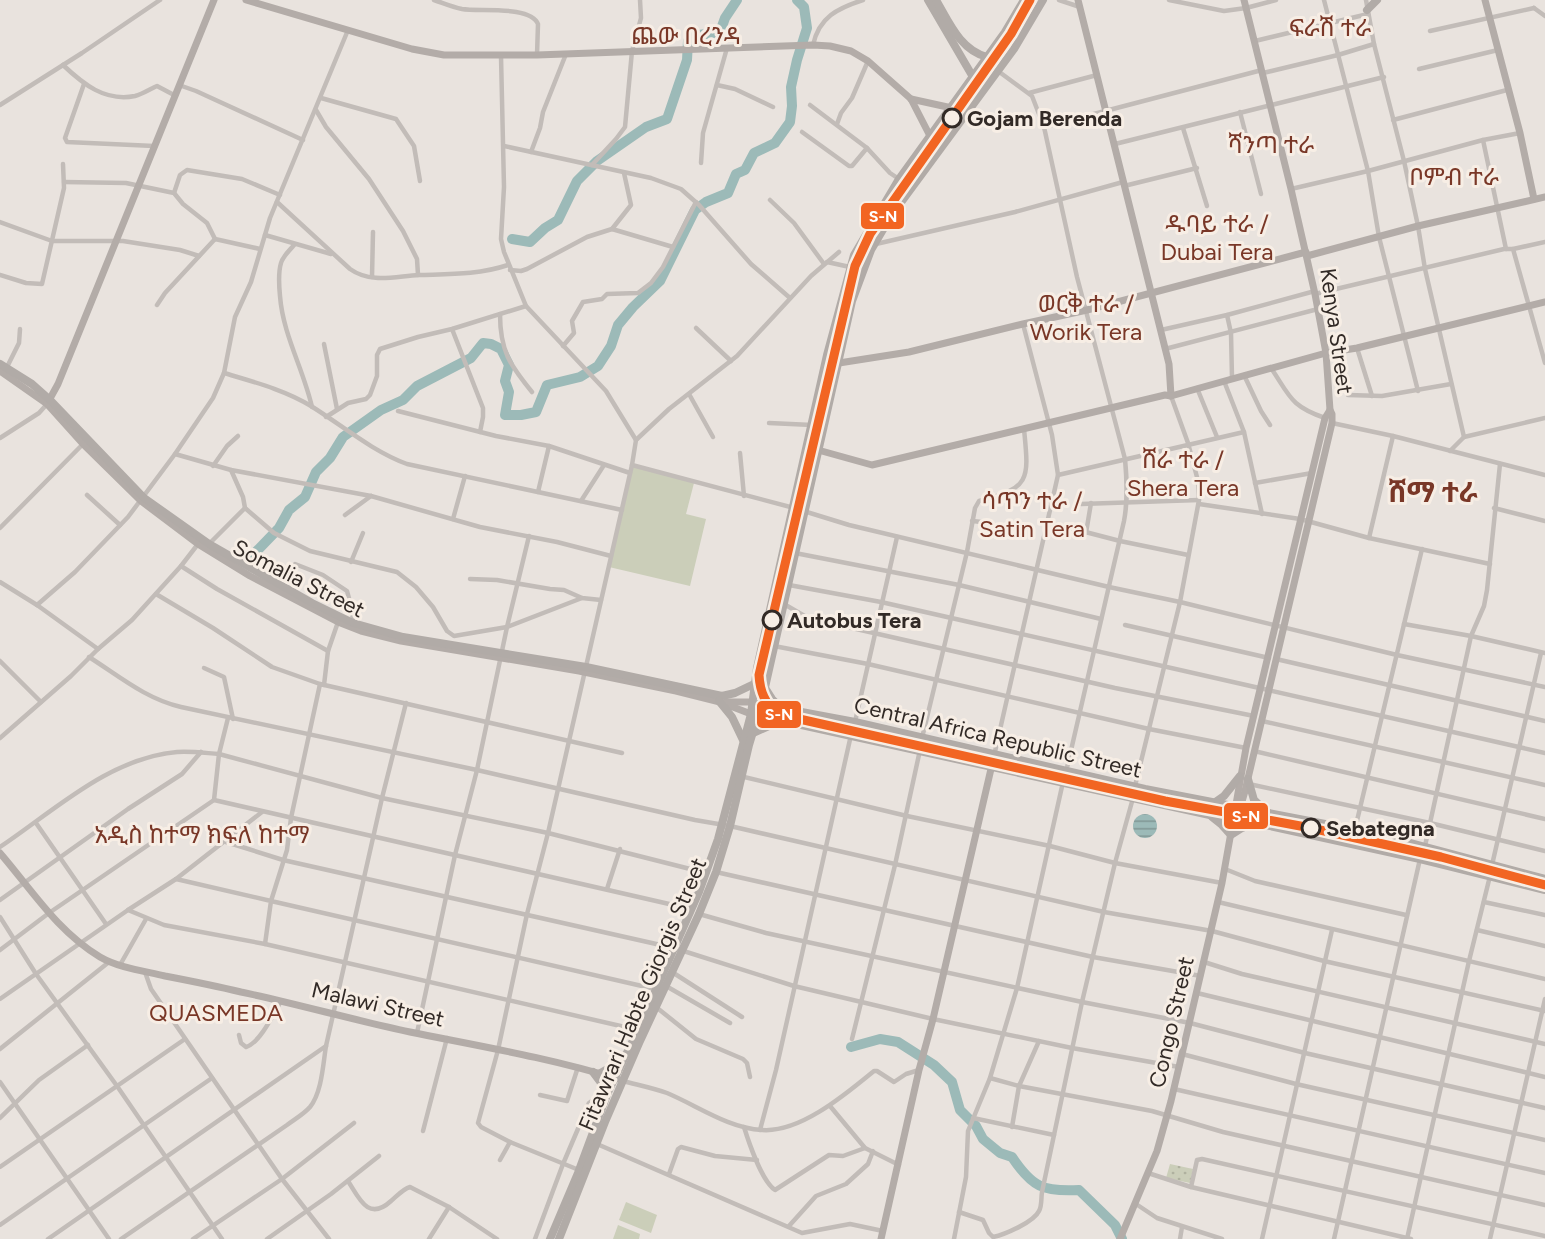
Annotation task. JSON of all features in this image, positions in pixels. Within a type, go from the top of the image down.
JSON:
[{"type":"main road","points":[[49,402],[214,0]]},
{"type":"main road","points":[[246,0],[268,3],[348,30],[433,53],[457,56],[796,45],[830,46],[847,50],[868,61],[911,99],[930,136]]},
{"type":"main road","points":[[928,0],[973,77]]},
{"type":"main road","points":[[936,0],[962,42],[976,53],[987,57]]},
{"type":"main road","points":[[721,702],[757,704],[756,683],[827,355],[858,245],[899,179],[1011,24],[1024,0]]},
{"type":"main road","name":"Fitawrari Habte Giorgis Street","points":[[559,1239],[597,1144],[619,1080],[666,986],[678,949],[699,914],[716,872],[726,825],[753,733],[754,715],[765,688],[852,301],[862,270],[874,244],[899,205],[998,71],[1043,0]]},
{"type":"main road","name":"Kenya Street","points":[[1244,0],[1292,189],[1326,353],[1329,410],[1325,418],[1315,472]]},
{"type":"main road","points":[[1368,12],[1377,0]]},
{"type":"main road","points":[[1485,0],[1520,133],[1534,199]]},
{"type":"main road","points":[[1080,3],[1153,294],[1169,364],[1171,396]]},
{"type":"main road","points":[[911,99],[952,108]]},
{"type":"main road","points":[[839,363],[909,352],[1153,294],[1418,226],[1545,197]]},
{"type":"main road","points":[[818,450],[872,465],[1165,395],[1171,396],[1326,353],[1357,348],[1545,302]]},
{"type":"main road","points":[[3,369],[32,384],[142,500],[207,546],[353,626],[722,696],[735,693],[756,683]]},
{"type":"main road","name":"Somalia Street","points":[[49,402],[83,444],[142,500],[198,544],[207,546],[250,576],[338,622],[353,626]]},
{"type":"main road","points":[[1268,813],[1254,800],[1246,780],[1246,748],[1261,688],[1272,659],[1315,472],[1332,423],[1332,414],[1329,410]]},
{"type":"main road","points":[[1214,803],[1246,780],[1269,689],[1272,659]]},
{"type":"main road","points":[[550,1239],[607,1095],[619,1080],[628,1050],[655,989],[678,949],[691,909],[726,825],[743,740],[754,715],[721,702],[586,669]]},
{"type":"main road","points":[[765,688],[772,699],[783,709]]},
{"type":"main road","points":[[721,702],[732,717],[743,740]]},
{"type":"main road","name":"Central Africa Republic Street","points":[[757,704],[855,722],[994,756],[1237,808],[1355,829],[1545,879]]},
{"type":"main road","name":"Central Africa Republic Street","points":[[754,715],[1420,859],[1545,890]]},
{"type":"main road","points":[[753,733],[782,721]]},
{"type":"main road","points":[[882,1235],[994,756]]},
{"type":"main road","name":"Congo Street","points":[[1121,1237],[1148,1173],[1167,1116],[1212,932],[1237,808],[1246,780]]},
{"type":"main road","points":[[1208,814],[1232,833],[1256,823]]},
{"type":"main road","name":"Malawi Street","points":[[0,853],[49,913],[80,944],[109,962],[417,1033],[578,1067],[619,1080]]},
{"type":"main road","points":[[607,1095],[596,1073],[611,1067],[628,1050]]},
{"type":"street","points":[[0,105],[160,0]]},
{"type":"street","points":[[434,0],[462,9],[505,11],[531,16],[538,24],[537,55]]},
{"type":"street","points":[[594,165],[625,127],[632,51],[640,23],[640,0]]},
{"type":"street","points":[[810,45],[819,27],[830,15],[842,7],[863,0]]},
{"type":"street","points":[[1059,0],[1080,3]]},
{"type":"street","points":[[1169,0],[1217,11],[1246,8],[1276,0]]},
{"type":"street","points":[[1324,0],[1368,171],[1379,237],[1418,391]]},
{"type":"street","points":[[1366,0],[1374,44],[1404,161],[1425,269],[1464,437]]},
{"type":"street","points":[[1534,8],[1537,0]]},
{"type":"street","points":[[1430,31],[1534,8],[1545,16]]},
{"type":"street","points":[[1255,41],[1331,25],[1368,12]]},
{"type":"street","points":[[37,605],[75,572],[142,500],[209,406],[224,373],[235,319],[249,288],[277,202],[348,30]]},
{"type":"street","points":[[1044,127],[1107,109],[1338,55],[1374,44]]},
{"type":"street","points":[[701,163],[703,133],[727,48]]},
{"type":"street","points":[[1419,69],[1498,50]]},
{"type":"street","points":[[531,152],[543,112],[566,54]]},
{"type":"street","points":[[501,56],[504,146],[501,237],[511,271],[526,306],[612,398],[636,440]]},
{"type":"street","points":[[837,124],[840,113],[852,98],[868,61]]},
{"type":"street","points":[[63,65],[84,84],[111,96],[133,96],[156,86],[174,95]]},
{"type":"street","points":[[998,71],[1029,93],[1036,103],[1044,127],[1077,278],[1125,459],[1128,501],[1066,772]]},
{"type":"street","points":[[1029,93],[1097,75]]},
{"type":"street","points":[[1115,144],[1384,77]]},
{"type":"street","points":[[84,84],[65,138],[66,141],[154,146]]},
{"type":"street","points":[[178,85],[303,140]]},
{"type":"street","points":[[717,85],[735,89],[773,107]]},
{"type":"street","points":[[1393,120],[1507,90]]},
{"type":"street","points":[[321,98],[396,119],[414,146],[420,181]]},
{"type":"street","points":[[810,105],[867,148],[890,173],[899,179]]},
{"type":"street","points":[[316,110],[326,127],[369,179],[410,245],[417,259],[418,275]]},
{"type":"street","points":[[1240,112],[1261,194]]},
{"type":"street","points":[[1184,128],[1207,206]]},
{"type":"street","points":[[802,132],[849,166],[852,166],[867,148]]},
{"type":"street","points":[[1292,189],[1483,140],[1520,133]]},
{"type":"street","points":[[1483,140],[1506,249]]},
{"type":"street","points":[[504,146],[594,165],[671,184],[681,189],[699,205],[746,259],[790,298]]},
{"type":"street","points":[[0,275],[41,285],[64,182],[63,164]]},
{"type":"street","points":[[874,244],[951,228],[1197,168]]},
{"type":"street","points":[[174,193],[180,175],[187,170],[243,179],[280,195]]},
{"type":"street","points":[[277,202],[355,273],[372,277],[400,278],[418,275],[518,271],[587,237],[612,229],[631,205],[624,173]]},
{"type":"street","points":[[64,182],[109,181],[138,184],[174,193],[183,204],[207,223],[215,239]]},
{"type":"street","points":[[770,200],[794,223],[826,263],[850,267]]},
{"type":"street","points":[[562,346],[574,333],[572,321],[582,302],[602,299],[607,294],[633,294],[641,291],[657,277],[699,205]]},
{"type":"street","points":[[0,222],[52,241],[115,240],[180,250],[199,256]]},
{"type":"street","points":[[612,229],[673,247]]},
{"type":"street","points":[[372,277],[373,232]]},
{"type":"street","points":[[265,235],[333,254]]},
{"type":"street","points":[[215,239],[260,249]]},
{"type":"street","points":[[157,305],[165,293],[215,239]]},
{"type":"street","points":[[1161,330],[1506,249],[1545,242]]},
{"type":"street","points":[[294,244],[283,258],[279,288],[283,322],[309,390],[312,407]]},
{"type":"street","points":[[1513,249],[1542,341],[1545,363]]},
{"type":"street","points":[[579,1170],[510,1142],[478,1124],[498,1050],[527,914],[570,740],[636,440],[669,409],[731,361],[790,298],[839,252]]},
{"type":"street","points":[[326,417],[337,409],[354,401],[366,399],[370,395],[377,376],[380,349],[526,306]]},
{"type":"street","points":[[1165,349],[1318,309]]},
{"type":"street","points":[[500,314],[506,354],[512,367],[532,392]]},
{"type":"street","points":[[1227,315],[1231,333],[1232,378]]},
{"type":"street","points":[[994,756],[1058,475],[1048,423],[1023,324]]},
{"type":"street","points":[[696,328],[731,361]]},
{"type":"street","points":[[3,369],[19,343],[20,329]]},
{"type":"street","points":[[452,329],[483,408],[480,432]]},
{"type":"street","points":[[324,344],[337,409]]},
{"type":"street","points":[[1357,348],[1372,396]]},
{"type":"street","points":[[1270,368],[1296,405],[1325,418]]},
{"type":"street","points":[[224,373],[273,389],[312,407],[400,461],[622,510]]},
{"type":"street","points":[[1244,375],[1270,425]]},
{"type":"street","points":[[1224,381],[1244,432],[1262,514]]},
{"type":"street","points":[[1348,395],[1372,396],[1418,391],[1451,384]]},
{"type":"street","points":[[1197,388],[1217,437]]},
{"type":"street","points":[[688,394],[713,437]]},
{"type":"street","points":[[1135,786],[1180,602],[1199,502],[1198,481],[1188,443],[1171,396]]},
{"type":"street","points":[[0,438],[39,413],[49,402]]},
{"type":"street","points":[[398,411],[480,432],[549,446],[630,473]]},
{"type":"street","points":[[1450,451],[1464,437],[1545,418]]},
{"type":"street","points":[[770,423],[813,425]]},
{"type":"street","points":[[1332,423],[1393,436],[1545,475]]},
{"type":"street","points":[[922,738],[967,552],[975,508],[979,501],[1012,491],[1022,482],[1026,462],[1024,429]]},
{"type":"street","points":[[1058,475],[1188,443],[1244,432]]},
{"type":"street","points":[[213,466],[227,446],[238,436]]},
{"type":"street","points":[[1369,538],[1393,436]]},
{"type":"street","points":[[0,528],[83,444]]},
{"type":"street","points":[[538,492],[549,446]]},
{"type":"street","points":[[741,453],[744,496]]},
{"type":"street","points":[[175,454],[231,470],[371,496],[494,530],[611,556]]},
{"type":"street","points":[[1425,846],[1472,636],[1484,606],[1500,464]]},
{"type":"street","points":[[581,501],[604,465]]},
{"type":"street","points":[[632,465],[897,537],[1397,655],[1545,687]]},
{"type":"street","points":[[231,470],[245,507],[279,536],[310,551],[391,570],[413,583],[433,607],[451,635],[465,636],[493,628],[507,627],[582,598]]},
{"type":"street","points":[[1255,483],[1315,472]]},
{"type":"street","points":[[453,519],[465,476]]},
{"type":"street","points":[[87,495],[120,525]]},
{"type":"street","points":[[345,515],[371,496]]},
{"type":"street","points":[[1081,504],[1128,501],[1199,502],[1304,520],[1369,538],[1490,564]]},
{"type":"street","points":[[1086,532],[1091,503]]},
{"type":"street","points":[[207,546],[245,507]]},
{"type":"street","points":[[1494,508],[1545,520]]},
{"type":"street","points":[[972,521],[992,523]]},
{"type":"street","points":[[1047,522],[1120,541],[1188,555]]},
{"type":"street","points":[[351,562],[363,533]]},
{"type":"street","points":[[417,1033],[436,938],[477,770],[529,536]]},
{"type":"street","points":[[855,722],[897,537]]},
{"type":"street","points":[[0,738],[132,620],[198,544]]},
{"type":"street","points":[[1355,829],[1422,549]]},
{"type":"street","points":[[795,553],[959,585],[1101,620]]},
{"type":"street","points":[[295,564],[323,575],[347,591],[352,609],[353,626]]},
{"type":"street","points":[[181,566],[223,593],[328,651]]},
{"type":"street","points":[[470,579],[564,590],[582,598],[601,600]]},
{"type":"street","points":[[0,582],[37,605],[98,649]]},
{"type":"street","points":[[789,585],[881,602],[1545,753]]},
{"type":"street","points":[[156,594],[286,674],[322,685],[622,753]]},
{"type":"street","points":[[784,604],[808,618],[1156,697],[1254,716]]},
{"type":"street","points":[[265,944],[271,902],[289,840],[299,777],[328,651],[338,622]]},
{"type":"street","points":[[1404,624],[1472,636],[1543,653],[1492,865]]},
{"type":"street","points":[[1125,626],[1545,721]]},
{"type":"street","points":[[774,646],[868,664],[1149,729],[1246,748]]},
{"type":"street","points":[[89,657],[136,689],[159,700],[230,719],[477,770],[1104,912],[1212,932],[1324,961],[1544,1011]]},
{"type":"street","points":[[0,660],[41,702]]},
{"type":"street","points":[[204,668],[224,676],[230,719],[219,754],[214,800]]},
{"type":"street","points":[[121,1239],[309,1108],[315,1098],[382,798],[406,703]]},
{"type":"street","points":[[1262,721],[1545,785]]},
{"type":"street","points":[[760,1130],[772,1088],[851,735]]},
{"type":"street","points":[[852,1039],[874,957],[920,750]]},
{"type":"street","points":[[1254,751],[1545,819]]},
{"type":"street","points":[[0,900],[182,774],[201,752]]},
{"type":"street","points":[[0,847],[85,788],[120,768],[161,754],[201,752],[219,754],[382,798],[620,849],[706,873]]},
{"type":"street","points":[[740,776],[907,816],[1050,846],[1114,863],[1222,883]]},
{"type":"street","points":[[1246,780],[1545,851]]},
{"type":"street","points":[[954,1239],[966,1177],[968,1131],[990,1078],[1017,988],[1063,782]]},
{"type":"street","points":[[959,1212],[983,1220],[989,1233],[995,1237],[1007,1233],[1036,1216],[1040,1210],[1042,1189],[1082,1002],[1114,863],[1133,798]]},
{"type":"street","points":[[0,950],[49,913],[214,800],[691,909]]},
{"type":"street","points":[[0,999],[106,924],[176,879],[262,812]]},
{"type":"street","points":[[36,823],[106,924]]},
{"type":"street","points":[[226,842],[283,860],[678,949],[794,986],[933,1019],[1072,1048],[1179,1067]]},
{"type":"street","points":[[607,889],[620,849]]},
{"type":"street","points":[[1334,1239],[1420,859]]},
{"type":"street","points":[[1225,869],[1255,881],[1407,915]]},
{"type":"street","points":[[716,872],[1027,943],[1201,976]]},
{"type":"street","points":[[1148,1173],[1191,1187],[1408,1239],[1420,1176],[1490,875]]},
{"type":"street","points":[[176,879],[655,989]]},
{"type":"street","points":[[1218,902],[1545,979]]},
{"type":"street","points":[[1484,902],[1545,915]]},
{"type":"street","points":[[128,910],[164,925],[265,944],[638,1030]]},
{"type":"street","points":[[699,914],[753,930],[1082,1002],[1190,1023],[1305,1053],[1545,1108]]},
{"type":"street","points":[[0,917],[36,974],[117,1086],[222,1239]]},
{"type":"street","points":[[120,965],[146,919]]},
{"type":"street","points":[[1262,1239],[1332,930]]},
{"type":"street","points":[[1477,930],[1545,946]]},
{"type":"street","points":[[0,1049],[109,962]]},
{"type":"street","points":[[1204,962],[1242,974],[1545,1044]]},
{"type":"street","points":[[145,972],[151,989],[233,1110],[282,1179],[329,1239]]},
{"type":"street","points":[[672,972],[742,1017]]},
{"type":"street","points":[[666,986],[730,1023]]},
{"type":"street","points":[[1197,993],[1545,1077]]},
{"type":"street","points":[[1490,1239],[1545,999]]},
{"type":"street","points":[[239,1035],[241,1043],[246,1047],[251,1046],[270,1022],[281,1001]]},
{"type":"street","points":[[656,1007],[696,1039],[743,1059],[747,1063],[750,1077]]},
{"type":"street","points":[[423,1131],[447,1038]]},
{"type":"street","points":[[0,1167],[185,1039]]},
{"type":"street","points":[[1012,1127],[1019,1086],[1039,1041]]},
{"type":"street","points":[[0,1118],[39,1080],[88,1045]]},
{"type":"street","points":[[48,1239],[326,1046]]},
{"type":"street","points":[[1182,1054],[1296,1084],[1545,1140]]},
{"type":"street","points":[[540,1095],[567,1101],[578,1067]]},
{"type":"street","points":[[619,1080],[668,1094],[744,1127],[768,1130],[792,1124],[830,1106],[874,1071],[878,1071],[894,1082],[920,1068]]},
{"type":"street","points":[[0,1225],[212,1078]]},
{"type":"street","points":[[990,1078],[1167,1116],[1223,1132],[1545,1205]]},
{"type":"street","points":[[0,1082],[109,1239]]},
{"type":"street","points":[[1174,1089],[1545,1173]]},
{"type":"street","points":[[535,1239],[563,1164],[590,1103],[597,1097],[607,1095]]},
{"type":"street","points":[[830,1106],[865,1148],[899,1165]]},
{"type":"street","points":[[972,1119],[1054,1135]]},
{"type":"street","points":[[194,1239],[282,1179],[354,1123]]},
{"type":"street","points":[[744,1127],[757,1161],[771,1188],[775,1190],[829,1155],[843,1156],[865,1148]]},
{"type":"street","points":[[500,1160],[510,1142]]},
{"type":"street","points":[[597,1144],[802,1233],[850,1224],[882,1235]]},
{"type":"street","points":[[669,1174],[678,1149],[681,1147],[715,1156],[757,1161]]},
{"type":"street","points":[[789,1226],[816,1196],[846,1184],[868,1164],[873,1151]]},
{"type":"street","points":[[267,1239],[380,1156]]},
{"type":"street","points":[[1191,1187],[1197,1160],[1202,1159],[1545,1236]]},
{"type":"street","points":[[348,1181],[362,1205],[368,1208],[379,1208],[410,1187],[448,1207],[497,1239]]},
{"type":"street","points":[[1136,1204],[1157,1218],[1222,1239]]},
{"type":"street","points":[[429,1239],[448,1207]]},
{"type":"street","points":[[1180,1239],[1182,1227]]},
{"type":"street","points":[[802,1233],[803,1239]]},
{"type":"green space","points":[[633,466],[694,483],[686,514],[706,519],[690,586],[609,567]]},
{"type":"green space","points":[[1170,1164],[1193,1169],[1190,1183],[1166,1178]]},
{"type":"green space","points":[[626,1202],[657,1215],[651,1233],[619,1220]]},
{"type":"green space","points":[[618,1225],[640,1234],[639,1239],[613,1239]]},
{"type":"water","points":[[1145,814],[1150,815],[1156,821],[1156,831],[1150,837],[1145,838],[1140,837],[1134,831],[1133,826],[1134,821],[1140,815]]},
{"type":"waterway","points":[[512,239],[530,242],[558,220],[577,181],[597,161],[646,127],[667,119],[687,60],[688,41],[692,36],[720,32],[725,18],[737,0]]},
{"type":"waterway","points":[[251,557],[279,528],[289,510],[305,497],[316,472],[330,458],[343,437],[381,410],[403,400],[417,386],[471,358],[483,343],[501,349],[509,365],[505,381],[509,392],[505,415],[536,412],[547,385],[580,377],[598,366],[611,346],[618,325],[660,281],[695,210],[706,202],[728,193],[736,174],[745,170],[754,153],[775,143],[790,122],[791,87],[807,28],[804,7],[797,0]]},
{"type":"waterway","points":[[851,1047],[880,1039],[898,1042],[934,1065],[952,1082],[960,1110],[976,1126],[983,1139],[1000,1153],[1012,1157],[1026,1175],[1039,1186],[1056,1190],[1079,1190],[1115,1225],[1122,1239]]},
{"type":"transit line","name":"S-N","points":[[1030,0],[1011,34],[870,234],[855,266],[759,675],[766,701],[777,714],[1165,801],[1311,828],[1441,857],[1545,885]]},
{"type":"place","name":"Gojam Berenda","points":[[952,118]]},
{"type":"place","name":"Autobus Tera","points":[[772,620]]},
{"type":"place","name":"Sebategna","points":[[1311,828]]},
{"type":"district","name":"ፍራሽ ተራ","points":[[1330,28]]},
{"type":"district","name":"ጨው በረንዳ","points":[[686,36]]},
{"type":"district","name":"ሻንጣ ተራ","points":[[1271,145]]},
{"type":"district","name":"ቦምብ ተራ","points":[[1454,177]]},
{"type":"district","name":"ዱባይ ተራ / Dubai Tera","points":[[1217,238]]},
{"type":"district","name":"ወርቅ ተራ / Worik Tera","points":[[1086,318]]},
{"type":"district","name":"ሸራ ተራ / Shera Tera","points":[[1183,474]]},
{"type":"district","name":"ሸማ ተራ","points":[[1433,492]]},
{"type":"district","name":"ሳጥን ተራ / Satin Tera","points":[[1032,515]]},
{"type":"district","name":"አዲስ ከተማ ክፍለ ከተማ","points":[[202,835]]},
{"type":"district","name":"QUASMEDA","points":[[216,1013]]}]
